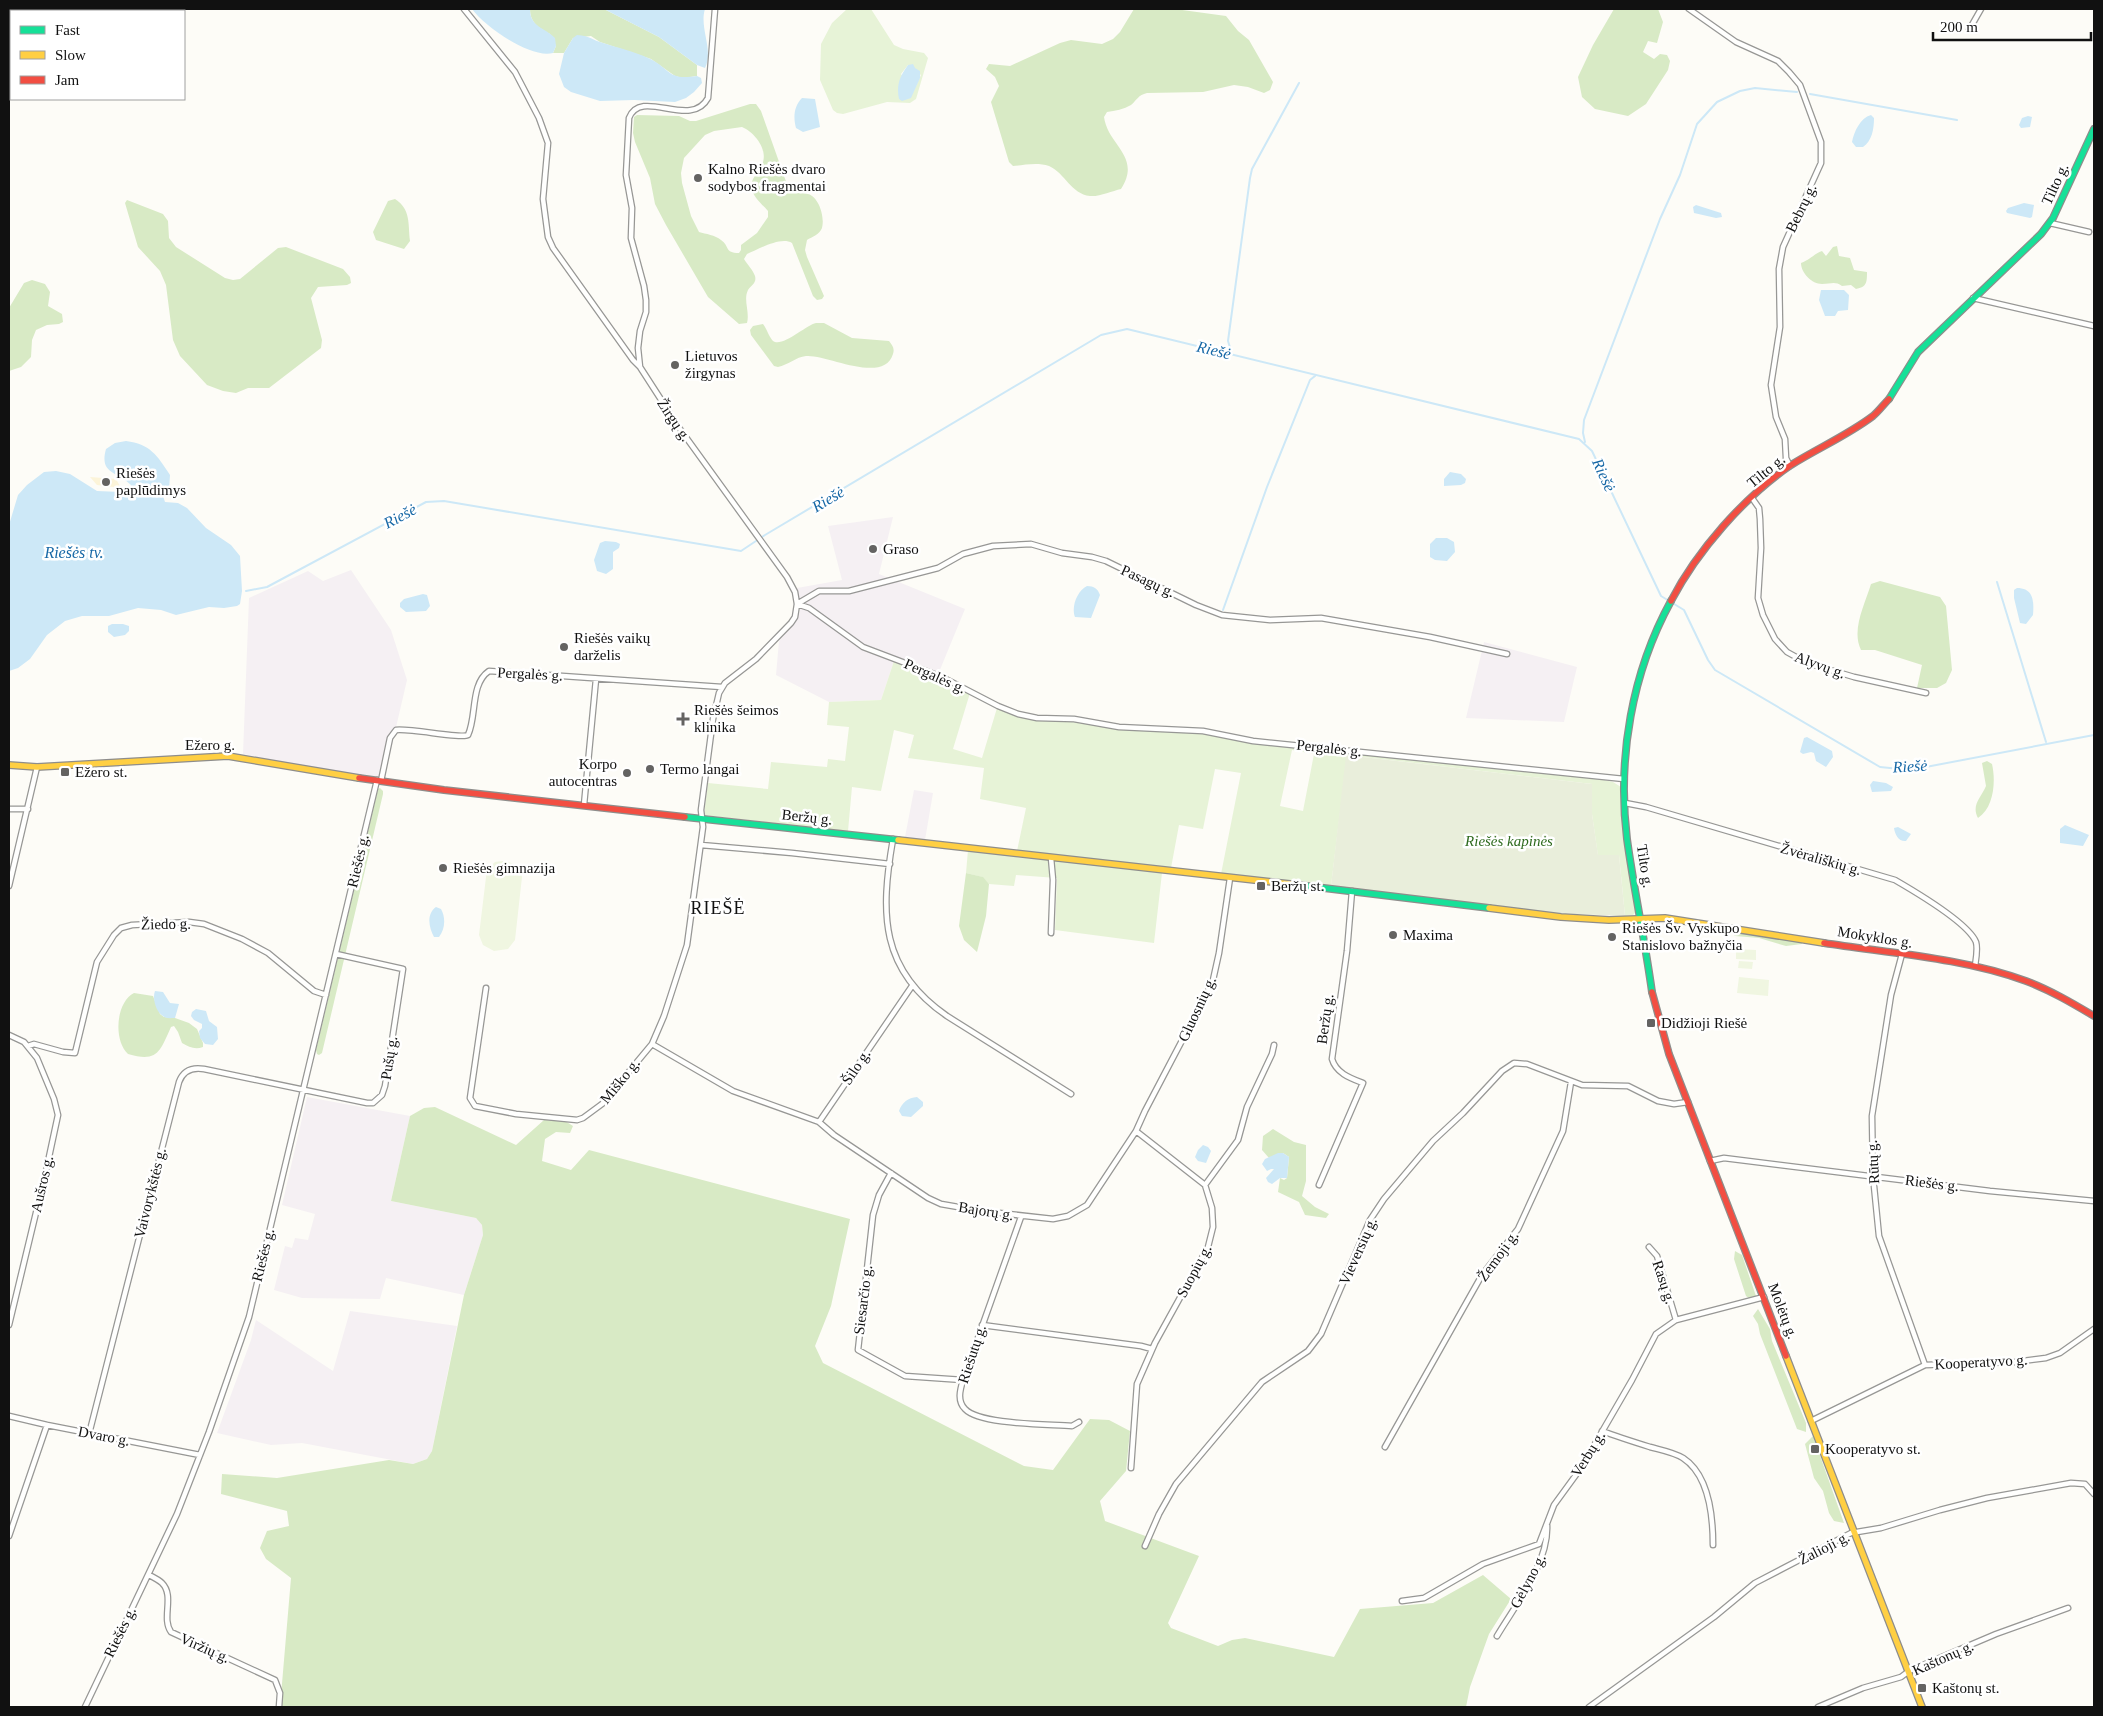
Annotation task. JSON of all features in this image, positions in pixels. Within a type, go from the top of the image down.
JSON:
[{"type":"main road","name":"Tilto g.","points":[[1641,918],[1629,848],[1625,803],[1624,779],[1627,738],[1635,692],[1646,654],[1671,598],[1692,565],[1716,534],[1752,498],[1790,466],[1874,415],[1893,394],[1918,352],[2050,223],[2094,129]]},
{"type":"main road","name":"Ežero g.","points":[[9,765],[37,767],[228,756],[379,781]]},
{"type":"main road","name":"Beržų g.","points":[[379,781],[1352,891]]},
{"type":"main road","name":"Mokyklos g.","points":[[1352,891],[1561,917],[1609,920],[1665,918],[1975,966],[2026,981],[2057,995],[2094,1016]]},
{"type":"main road","name":"Molėtų g.","points":[[1641,918],[1656,1014],[1710,1160],[1922,1707]]},
{"type":"street","name":"Žirgų g.","points":[[464,9],[515,72],[530,98],[546,136],[548,153],[543,199],[548,237],[560,258],[621,345],[640,367],[680,429],[792,584],[797,604]]},
{"type":"street","points":[[640,367],[638,348],[640,332],[646,312],[646,300],[631,238],[632,208],[626,176],[626,143],[629,118],[633,110],[638,107],[647,106],[693,111],[705,105],[708,98],[714,9]]},
{"type":"street","name":"Bebrų g.","points":[[1689,9],[1736,42],[1778,61],[1789,72],[1800,85],[1821,142],[1821,162],[1783,247],[1779,269],[1780,328],[1771,385],[1776,417],[1785,438],[1786,458],[1790,466]]},
{"type":"street","points":[[1969,30],[1981,9]]},
{"type":"street","points":[[2050,223],[2089,232]]},
{"type":"street","points":[[1973,298],[2094,326]]},
{"type":"street","name":"Alyvų g.","points":[[1752,498],[1759,508],[1760,519],[1761,548],[1758,598],[1763,615],[1775,638],[1787,652],[1807,663],[1854,677],[1926,693]]},
{"type":"street","name":"Pasagų g.","points":[[797,604],[819,591],[849,591],[938,568],[975,550],[1020,544],[1043,546],[1062,553],[1106,561],[1196,605],[1222,615],[1270,620],[1321,618],[1430,637],[1507,654]]},
{"type":"street","points":[[722,687],[786,630],[795,617],[797,604]]},
{"type":"street","name":"Pergalės g.","points":[[797,604],[809,608],[863,646],[942,677],[998,706],[1037,718],[1074,719],[1119,727],[1203,731],[1253,741],[1624,779]]},
{"type":"street","name":"Pergalės g.","points":[[379,781],[390,738],[396,730],[442,733],[461,737],[468,735],[478,686],[485,674],[489,672],[722,687]]},
{"type":"street","points":[[584,805],[596,678]]},
{"type":"street","name":"Miško g.","points":[[486,988],[470,1098],[471,1103],[475,1106],[516,1114],[578,1120],[602,1104],[652,1044],[664,1016],[687,945],[701,845],[702,818],[714,719],[717,700],[722,687]]},
{"type":"street","points":[[9,886],[37,767]]},
{"type":"street","name":"Riešės g.","points":[[85,1707],[178,1514],[249,1317],[379,781]]},
{"type":"street","name":"Žvėrališkių g.","points":[[1625,803],[1646,807],[1895,880],[1921,895],[1967,930],[1976,944],[1975,966]]},
{"type":"street","points":[[9,808],[28,809]]},
{"type":"street","points":[[894,839],[887,908],[888,933],[896,959],[912,986],[928,1003],[947,1016],[1071,1094]]},
{"type":"street","points":[[701,845],[890,864]]},
{"type":"street","points":[[1051,858],[1051,933]]},
{"type":"street","name":"Gluosnių g.","points":[[1136,1131],[1203,1003],[1213,980],[1230,878]]},
{"type":"street","name":"Beržų g.","points":[[1319,1185],[1363,1083],[1342,1074],[1332,1059],[1347,951],[1352,891]]},
{"type":"street","name":"Žiedo g.","points":[[28,1046],[36,1044],[63,1052],[75,1053],[97,962],[114,935],[121,928],[132,925],[189,922],[204,924],[242,939],[268,953],[314,990],[326,995]]},
{"type":"street","name":"Pušų g.","points":[[304,1089],[373,1103],[378,1100],[385,1086],[403,969],[336,954]]},
{"type":"street","name":"Rūtų g.","points":[[1902,954],[1891,995],[1873,1106],[1871,1140],[1873,1176],[1879,1236],[1925,1365]]},
{"type":"street","name":"Šilo g.","points":[[819,1122],[912,986]]},
{"type":"street","points":[[9,1035],[18,1038],[28,1046]]},
{"type":"street","points":[[652,1044],[733,1091],[819,1122]]},
{"type":"street","points":[[1136,1131],[1204,1185],[1238,1140],[1247,1107],[1272,1054],[1274,1045]]},
{"type":"street","name":"Aušros g.","points":[[9,1325],[58,1115],[54,1099],[37,1058],[28,1046]]},
{"type":"street","name":"Vieversių g.","points":[[1145,1546],[1159,1514],[1176,1484],[1262,1382],[1308,1351],[1321,1334],[1370,1220],[1384,1199],[1434,1141],[1502,1071],[1514,1063],[1528,1064],[1582,1085],[1628,1086],[1658,1102],[1674,1104],[1688,1102]]},
{"type":"street","name":"Vaivorykštės g.","points":[[89,1434],[157,1164],[181,1077],[185,1072],[192,1069],[204,1068],[304,1089]]},
{"type":"street","name":"Žemoji g.","points":[[1385,1446],[1482,1275],[1518,1229],[1563,1131],[1571,1082]]},
{"type":"street","name":"Bajorų g.","points":[[819,1122],[834,1135],[941,1204],[1021,1217],[1061,1218],[1082,1209],[1098,1189],[1136,1131]]},
{"type":"street","name":"Riešės g.","points":[[1710,1160],[1724,1158],[1990,1191],[2094,1201]]},
{"type":"street","name":"Siesarčio g.","points":[[891,1173],[879,1195],[873,1215],[858,1350],[906,1376],[963,1380]]},
{"type":"street","name":"Suopių g.","points":[[1131,1468],[1137,1384],[1152,1349],[1208,1247],[1213,1227],[1212,1208],[1204,1185]]},
{"type":"street","name":"Riešutų g.","points":[[1021,1217],[963,1380],[960,1395],[962,1404],[965,1409],[977,1417],[1001,1421],[1072,1426],[1079,1422]]},
{"type":"street","name":"Rasų g.","points":[[1649,1246],[1658,1256],[1676,1320]]},
{"type":"street","name":"Verbų g.","points":[[1402,1601],[1424,1598],[1483,1564],[1539,1544],[1554,1505],[1581,1468],[1632,1380],[1656,1334],[1676,1320],[1764,1298]]},
{"type":"street","points":[[982,1324],[1017,1331],[1141,1346],[1152,1349]]},
{"type":"street","name":"Kooperatyvo g.","points":[[1811,1421],[1925,1365],[2023,1361],[2046,1358],[2060,1353],[2094,1329]]},
{"type":"street","name":"Dvaro g.","points":[[9,1416],[89,1434],[200,1455]]},
{"type":"street","points":[[9,1536],[46,1425]]},
{"type":"street","points":[[1602,1432],[1674,1454],[1688,1462],[1699,1473],[1706,1494],[1713,1528],[1713,1545]]},
{"type":"street","name":"Žalioji g.","points":[[1589,1707],[1714,1617],[1755,1583],[1855,1532],[1880,1528],[1987,1498],[2071,1483],[2085,1484],[2094,1494]]},
{"type":"street","name":"Gėlyno g.","points":[[1496,1636],[1541,1562],[1548,1536],[1547,1522]]},
{"type":"street","name":"Viržių g.","points":[[149,1574],[162,1583],[168,1594],[167,1624],[172,1632],[275,1680],[280,1693],[279,1707]]},
{"type":"street","name":"Kaštonų g.","points":[[1818,1707],[1863,1688],[1901,1677],[1909,1671],[1996,1634],[2068,1608]]},
{"type":"shaded area","points":[[893,517],[879,574],[965,609],[937,677],[894,661],[881,700],[829,702],[776,675],[779,641],[791,627],[800,612],[797,588],[842,580],[828,526]]},
{"type":"shaded area","points":[[351,570],[391,630],[407,680],[384,779],[328,771],[243,754],[249,598],[308,571],[323,581]]},
{"type":"shaded area","points":[[1484,642],[1577,667],[1564,722],[1466,718]]},
{"type":"shaded area","points":[[914,790],[933,793],[925,840],[905,837]]},
{"type":"shaded area","points":[[307,1097],[410,1116],[391,1201],[476,1218],[482,1225],[483,1235],[464,1295],[386,1278],[380,1299],[302,1298],[274,1290],[285,1246],[292,1248],[295,1238],[308,1240],[315,1214],[282,1205]]},
{"type":"shaded area","points":[[350,1311],[457,1326],[432,1451],[427,1459],[413,1464],[302,1443],[271,1445],[217,1433],[251,1340],[256,1320],[333,1371]]},
{"type":"green space","points":[[530,9],[604,9],[659,37],[697,65],[697,76],[683,78],[675,76],[651,59],[600,42],[591,36],[573,38],[564,53],[553,53],[556,46],[550,34],[533,21]]},
{"type":"green space","points":[[847,9],[871,9],[894,45],[903,49],[924,53],[928,58],[916,99],[910,103],[887,102],[843,114],[833,110],[820,80],[821,44],[832,23]],"holes":[[[908,65],[921,75],[913,92],[901,74]]]},
{"type":"green space","points":[[1134,9],[1175,9],[1226,16],[1238,31],[1249,40],[1273,82],[1270,90],[1264,93],[1248,87],[1234,85],[1203,92],[1147,93],[1140,96],[1131,105],[1107,112],[1104,117],[1107,127],[1126,159],[1128,168],[1121,189],[1106,194],[1090,196],[1083,194],[1049,166],[1036,164],[1013,166],[1009,162],[991,102],[999,86],[995,77],[986,69],[989,64],[1010,66],[1060,43],[1071,40],[1102,44],[1113,39],[1120,32]]},
{"type":"green space","points":[[1614,9],[1658,9],[1663,22],[1657,43],[1648,41],[1643,52],[1654,59],[1660,54],[1667,55],[1670,61],[1668,70],[1646,104],[1628,116],[1595,109],[1582,97],[1578,77],[1593,45]]},
{"type":"green space","points":[[750,104],[756,104],[761,111],[789,190],[812,196],[820,208],[823,218],[822,228],[818,234],[807,240],[805,250],[824,296],[822,299],[817,300],[813,296],[792,243],[787,241],[770,244],[747,254],[744,259],[755,276],[754,282],[747,294],[747,323],[739,324],[708,297],[655,204],[650,178],[633,133],[634,117],[637,115],[679,116],[690,121],[696,121]],"holes":[[[742,127],[757,139],[763,150],[763,162],[753,180],[752,186],[754,195],[768,211],[768,217],[757,233],[741,245],[739,253],[734,253],[719,238],[699,232],[691,216],[681,173],[684,158],[705,135],[714,131]]]},
{"type":"green space","points":[[395,199],[404,207],[408,217],[410,241],[404,249],[376,240],[373,232],[388,201]]},
{"type":"green space","points":[[127,200],[163,214],[168,221],[169,238],[176,247],[225,278],[240,279],[278,248],[286,247],[343,269],[350,277],[351,283],[347,285],[318,287],[311,298],[322,340],[321,348],[269,388],[248,388],[236,393],[223,391],[207,385],[180,356],[173,340],[166,285],[160,271],[138,247],[125,203]]},
{"type":"green space","points":[[1837,246],[1839,256],[1850,258],[1854,270],[1867,272],[1866,281],[1862,287],[1856,289],[1851,285],[1842,286],[1835,283],[1818,284],[1805,274],[1801,263],[1822,251],[1826,256],[1833,247]]},
{"type":"green space","points":[[32,280],[45,284],[50,292],[48,306],[62,314],[63,322],[47,325],[36,330],[32,340],[31,357],[21,367],[9,371],[9,308],[24,283]]},
{"type":"green space","points":[[816,323],[824,323],[852,338],[889,341],[893,348],[893,354],[887,363],[878,367],[867,368],[806,356],[778,367],[774,366],[751,335],[750,330],[753,326],[763,324],[773,341],[777,342],[788,339]]},
{"type":"green space","points":[[1880,581],[1940,597],[1946,606],[1952,670],[1946,683],[1937,688],[1917,688],[1922,665],[1875,650],[1861,650],[1858,642],[1860,617],[1871,584]]},
{"type":"green space","points":[[894,661],[951,683],[970,693],[953,749],[982,758],[997,708],[1010,713],[1121,729],[1199,733],[1258,743],[1591,777],[1613,782],[1621,787],[1622,820],[1637,911],[1633,915],[1625,916],[1619,855],[1598,856],[1592,814],[1592,784],[1347,755],[1331,886],[1221,874],[1241,773],[1215,769],[1203,829],[1179,825],[1171,868],[1017,851],[1026,808],[980,799],[984,768],[908,758],[914,735],[894,730],[881,791],[852,787],[848,831],[704,815],[708,783],[768,789],[771,762],[827,767],[828,759],[845,761],[849,727],[827,725],[829,702],[881,700]],"holes":[[[1292,750],[1314,754],[1303,811],[1280,806]]]},
{"type":"green space","name":"Riešės kapinės","points":[[1346,755],[1592,784],[1592,814],[1598,855],[1619,855],[1625,916],[1550,913],[1331,886]]},
{"type":"green space","points":[[1987,761],[1992,764],[1994,786],[1988,808],[1978,818],[1976,805],[1986,786],[1982,763]]},
{"type":"green space","points":[[380,788],[383,794],[322,1053],[319,1055],[316,1050],[378,789]]},
{"type":"green space","points":[[968,850],[1162,873],[1154,943],[1055,930],[1057,878],[1016,875],[1014,886],[989,884],[982,877],[966,873]]},
{"type":"green space","points":[[502,861],[515,865],[520,870],[522,877],[515,940],[508,949],[494,951],[483,945],[479,935],[487,869],[495,862]]},
{"type":"green space","points":[[966,873],[983,877],[989,884],[986,916],[977,952],[964,940],[959,926]]},
{"type":"green space","points":[[1735,932],[1802,942],[1802,944],[1786,946],[1759,938],[1735,936],[1733,934]]},
{"type":"green space","points":[[1736,949],[1756,950],[1756,960],[1736,959]]},
{"type":"green space","points":[[1739,961],[1753,962],[1752,969],[1738,968]]},
{"type":"green space","points":[[1739,977],[1769,980],[1768,996],[1737,993]]},
{"type":"green space","points":[[134,993],[153,996],[160,1014],[164,1017],[175,1018],[189,1023],[197,1029],[203,1047],[192,1048],[182,1043],[174,1026],[171,1027],[157,1053],[146,1057],[128,1054],[120,1040],[119,1022],[123,1004]]},
{"type":"green space","points":[[435,1107],[516,1145],[544,1120],[565,1121],[573,1126],[570,1133],[556,1132],[545,1139],[542,1161],[571,1170],[589,1150],[850,1219],[831,1306],[815,1346],[823,1363],[1024,1466],[1053,1470],[1090,1419],[1109,1420],[1130,1431],[1126,1471],[1100,1501],[1105,1521],[1199,1556],[1168,1623],[1171,1628],[1218,1646],[1232,1640],[1245,1638],[1334,1657],[1360,1609],[1433,1603],[1483,1575],[1511,1599],[1489,1634],[1470,1687],[1466,1707],[280,1707],[291,1578],[266,1559],[260,1548],[267,1531],[289,1526],[287,1511],[221,1494],[222,1474],[277,1478],[389,1460],[413,1464],[427,1459],[432,1451],[464,1295],[483,1235],[482,1225],[476,1218],[391,1201],[410,1116],[424,1108]]},
{"type":"green space","points":[[1273,1129],[1294,1142],[1306,1145],[1306,1181],[1302,1196],[1315,1207],[1329,1214],[1326,1218],[1305,1215],[1299,1202],[1278,1192],[1280,1178],[1284,1180],[1287,1178],[1289,1157],[1283,1153],[1269,1158],[1262,1150],[1263,1136]]},
{"type":"green space","points":[[1735,1251],[1742,1255],[1756,1296],[1750,1299],[1746,1296],[1734,1259]]},
{"type":"green space","points":[[1758,1309],[1770,1329],[1772,1341],[1806,1423],[1806,1432],[1797,1429],[1760,1334],[1758,1324],[1753,1316]]},
{"type":"green space","points":[[1813,1436],[1844,1523],[1834,1521],[1829,1513],[1823,1491],[1814,1478],[1805,1444]]},
{"type":"sand","name":"Riešės paplūdimys","points":[[90,477],[116,479],[121,488],[97,485]]},
{"type":"water","points":[[472,9],[530,9],[532,20],[555,38],[556,46],[553,53],[544,54],[533,51],[509,40],[487,24]]},
{"type":"water","points":[[604,9],[705,9],[704,24],[708,54],[705,68],[697,65],[659,37]]},
{"type":"water","points":[[577,35],[631,51],[655,62],[679,77],[697,76],[701,78],[702,83],[686,98],[675,102],[600,101],[571,92],[564,87],[559,74],[564,53]]},
{"type":"water","points":[[913,64],[920,71],[920,78],[911,98],[902,101],[899,99],[898,94],[899,81],[908,65]]},
{"type":"water","points":[[802,98],[815,99],[820,127],[803,132],[796,128],[795,112]]},
{"type":"water","points":[[1871,115],[1874,118],[1870,138],[1863,147],[1856,147],[1852,142],[1856,130],[1864,119]]},
{"type":"water","points":[[2032,117],[2030,127],[2021,128],[2019,125],[2022,118]]},
{"type":"water","points":[[2024,203],[2034,205],[2032,217],[2007,213],[2008,208]]},
{"type":"water","points":[[1696,205],[1721,213],[1722,217],[1716,218],[1694,213],[1693,207]]},
{"type":"water","points":[[1821,290],[1844,290],[1849,295],[1848,310],[1838,311],[1835,316],[1825,316],[1819,300]]},
{"type":"water","name":"Riešės tv.","points":[[126,441],[147,448],[161,462],[170,475],[169,490],[163,496],[165,502],[178,503],[187,508],[206,528],[231,545],[240,556],[242,591],[240,604],[224,608],[209,607],[176,615],[161,610],[138,608],[109,616],[82,616],[65,621],[47,635],[30,659],[18,668],[9,671],[9,525],[18,495],[27,485],[44,472],[56,471],[70,474],[97,491],[121,492],[129,489],[131,485],[126,480],[107,468],[104,457],[106,449],[115,443]]},
{"type":"water","points":[[1450,472],[1461,474],[1466,479],[1465,483],[1444,486],[1444,479]]},
{"type":"water","points":[[1436,538],[1447,538],[1454,542],[1455,552],[1447,561],[1435,560],[1430,557],[1430,544]]},
{"type":"water","points":[[605,541],[620,544],[619,548],[613,552],[613,569],[606,574],[597,571],[594,560],[600,543]]},
{"type":"water","points":[[1087,586],[1095,588],[1100,595],[1091,618],[1075,617],[1076,600],[1083,588]]},
{"type":"water","points":[[2017,588],[2027,590],[2033,601],[2033,615],[2026,624],[2020,623],[2014,598],[2014,590]]},
{"type":"water","points":[[423,594],[427,595],[430,606],[426,611],[406,612],[400,607],[400,603],[404,599]]},
{"type":"water","points":[[112,624],[129,626],[129,631],[125,635],[114,637],[108,632],[108,626]]},
{"type":"water","points":[[1807,737],[1832,751],[1833,757],[1826,767],[1816,761],[1814,753],[1803,754],[1800,752],[1804,738]]},
{"type":"water","points":[[1873,781],[1886,783],[1893,787],[1891,791],[1872,792],[1870,785]]},
{"type":"water","points":[[2065,825],[2089,835],[2083,846],[2060,843],[2060,829]]},
{"type":"water","points":[[1898,827],[1911,834],[1906,841],[1899,839],[1896,835],[1894,828]]},
{"type":"water","points":[[436,907],[443,912],[444,920],[443,931],[439,937],[434,937],[429,921],[431,913]]},
{"type":"water","points":[[155,991],[163,992],[170,1003],[179,1004],[175,1018],[166,1018],[158,1011],[154,1001]]},
{"type":"water","points":[[196,1009],[206,1011],[209,1021],[217,1027],[218,1039],[213,1045],[205,1044],[200,1038],[199,1031],[202,1028],[202,1024],[191,1016],[192,1012]]},
{"type":"water","points":[[917,1097],[923,1102],[923,1106],[911,1117],[902,1116],[899,1111],[902,1105],[908,1099]]},
{"type":"water","points":[[1203,1145],[1211,1151],[1206,1163],[1198,1161],[1195,1157]]},
{"type":"water","points":[[1278,1153],[1283,1153],[1289,1157],[1287,1178],[1280,1178],[1272,1184],[1266,1178],[1274,1169],[1267,1171],[1262,1164],[1265,1159]]},
{"type":"waterway","points":[[1232,354],[1228,341],[1252,169],[1299,83]]},
{"type":"waterway","points":[[1585,442],[1583,433],[1584,420],[1660,219],[1680,175],[1697,124],[1717,102],[1740,91],[1755,88],[1797,92]]},
{"type":"waterway","points":[[1810,94],[1957,120]]},
{"type":"waterway","name":"Riešė","points":[[246,591],[267,587],[426,502],[444,501],[741,551],[1101,335],[1127,329],[1579,439],[1592,451],[1661,596],[1684,610],[1708,660],[1715,670],[1880,767],[1910,770],[2094,735]]},
{"type":"waterway","points":[[1223,610],[1267,487],[1310,380],[1315,376]]},
{"type":"waterway","points":[[1997,582],[2046,742]]},
{"type":"traffic: fast","points":[[1889,399],[1918,352],[2041,234],[2053,218],[2094,129]]},
{"type":"traffic: fast","points":[[1652,992],[1627,839],[1624,778],[1626,747],[1637,686],[1646,657],[1671,601]]},
{"type":"traffic: fast","points":[[685,817],[898,840]]},
{"type":"traffic: fast","points":[[1299,885],[1489,908]]},
{"type":"traffic: slow","points":[[9,765],[37,767],[228,756],[359,778]]},
{"type":"traffic: slow","points":[[898,840],[1299,885]]},
{"type":"traffic: slow","points":[[1489,908],[1561,917],[1609,920],[1665,918],[1824,943]]},
{"type":"traffic: slow","points":[[1786,1356],[1922,1707]]},
{"type":"traffic: jam","points":[[1671,601],[1708,544],[1756,493],[1791,465],[1863,423],[1875,414],[1889,399]]},
{"type":"traffic: jam","points":[[359,778],[444,790],[685,817]]},
{"type":"traffic: jam","points":[[1824,943],[1926,957],[2002,973],[2044,988],[2094,1016]]},
{"type":"traffic: jam","points":[[1652,992],[1669,1054],[1786,1356]]},
{"type":"place","name":"Kalno Riešės dvaro sodybos fragmentai","points":[[698,178]]},
{"type":"place","name":"Lietuvos žirgynas","points":[[675,365]]},
{"type":"place","name":"Riešės paplūdimys","points":[[106,482]]},
{"type":"place","name":"Graso","points":[[873,549]]},
{"type":"place","name":"Riešės vaikų darželis","points":[[564,647]]},
{"type":"place","name":"Riešės šeimos klinika","points":[[683,719]]},
{"type":"place","name":"Termo langai","points":[[650,769]]},
{"type":"place","name":"Ežero st.","points":[[65,772]]},
{"type":"place","name":"Korpo autocentras","points":[[627,773]]},
{"type":"place","name":"Riešės gimnazija","points":[[443,868]]},
{"type":"place","name":"Beržų st.","points":[[1261,886]]},
{"type":"place","name":"Maxima","points":[[1393,935]]},
{"type":"place","name":"Riešės Šv. Vyskupo Stanislovo bažnyčia","points":[[1612,937]]},
{"type":"place","name":"Didžioji Riešė","points":[[1651,1023]]},
{"type":"place","name":"Kooperatyvo st.","points":[[1815,1449]]},
{"type":"place","name":"Kaštonų st.","points":[[1922,1688]]},
{"type":"district","name":"RIEŠĖ","points":[[718,908]]}]
